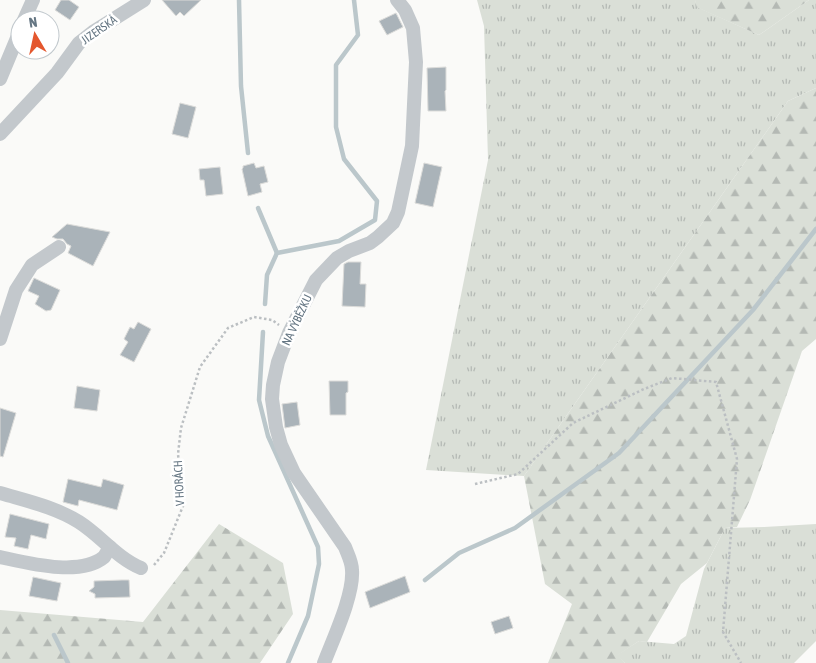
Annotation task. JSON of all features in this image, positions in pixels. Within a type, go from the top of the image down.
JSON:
[{"type":"street","name":"JIZERSKÁ","points":[[0,134],[57,73],[79,43],[144,0]]},
{"type":"street","name":"NA VÝBĚŽKU","points":[[324,663],[346,604],[352,569],[346,548],[294,473],[281,445],[273,409],[273,385],[278,362],[289,333],[316,280],[337,258],[370,243],[378,237],[393,223],[398,212],[412,146],[416,62],[413,28],[405,10],[397,0]]},
{"type":"street","points":[[0,79],[10,55]]},
{"type":"street","points":[[0,339],[16,290],[32,266],[59,247]]},
{"type":"street","points":[[0,493],[54,509],[78,521],[126,560],[141,568]]},
{"type":"street","points":[[0,557],[41,566],[79,568],[101,559],[110,547]]},
{"type":"path","name":"V HORÁCH","points":[[141,568],[152,567],[164,553],[183,506],[178,454],[181,428],[200,367],[228,328],[254,317],[272,320],[289,333]]},
{"type":"path","points":[[475,484],[518,474],[572,423],[644,389],[672,378],[716,382],[737,459],[722,632],[741,663]]},
{"type":"green space","points":[[477,0],[695,0],[697,7],[759,35],[809,0],[816,0],[816,88],[788,101],[524,476],[426,470],[488,160],[484,26]]},
{"type":"green space","points":[[695,0],[809,0],[759,35],[696,7]]},
{"type":"green space","points":[[816,88],[816,339],[802,351],[750,500],[737,527],[725,528],[707,563],[681,584],[647,642],[639,641],[618,655],[625,663],[548,663],[572,604],[545,584],[524,476],[788,101]]},
{"type":"green space","points":[[219,524],[283,563],[293,614],[260,663],[0,663],[0,610],[143,622]]},
{"type":"green space","points":[[816,524],[816,641],[794,663],[625,663],[617,655],[639,641],[674,644],[686,636],[704,569],[725,528]]},
{"type":"building","points":[[61,0],[69,0],[79,7],[70,20],[60,13],[60,10],[55,10]]},
{"type":"building","points":[[162,0],[201,0],[184,16],[180,12],[176,16]]},
{"type":"building","points":[[396,13],[403,27],[387,35],[379,21]]},
{"type":"building","points":[[446,67],[446,111],[428,111],[427,68]]},
{"type":"building","points":[[180,103],[196,107],[188,138],[172,134]]},
{"type":"building","points":[[254,163],[256,168],[264,166],[268,182],[260,184],[262,192],[248,196],[242,169],[243,166]]},
{"type":"building","points":[[424,163],[442,167],[433,207],[415,203]]},
{"type":"building","points":[[220,167],[223,194],[206,196],[204,180],[200,180],[199,169]]},
{"type":"building","points":[[67,224],[110,232],[93,266],[68,253],[71,246],[63,239],[52,237]]},
{"type":"building","points":[[348,262],[361,262],[360,284],[366,284],[365,307],[342,306],[344,264]]},
{"type":"building","points":[[34,278],[60,290],[51,310],[46,311],[35,304],[39,296],[28,291]]},
{"type":"building","points":[[138,322],[151,329],[134,362],[120,355],[128,342],[124,339],[130,327],[134,329]]},
{"type":"building","points":[[329,381],[348,381],[346,415],[330,415]]},
{"type":"building","points":[[77,386],[100,390],[97,411],[74,408]]},
{"type":"building","points":[[297,402],[300,425],[285,428],[282,404]]},
{"type":"building","points":[[0,408],[16,413],[3,457],[0,456]]},
{"type":"building","points":[[68,479],[101,487],[103,479],[124,485],[117,510],[79,500],[78,506],[63,502]]},
{"type":"building","points":[[10,514],[49,524],[46,539],[31,535],[28,549],[14,546],[16,538],[5,537]]},
{"type":"building","points":[[405,576],[410,592],[370,608],[365,592]]},
{"type":"building","points":[[33,577],[61,583],[57,601],[29,596]]},
{"type":"building","points":[[129,580],[130,597],[95,598],[95,594],[89,591],[94,587],[94,581]]},
{"type":"building","points":[[509,616],[513,628],[495,634],[491,622]]},
{"type":"waterway","points":[[239,0],[241,86],[248,153]]},
{"type":"waterway","points":[[265,304],[267,275],[277,253],[339,241],[375,220],[377,201],[344,159],[336,127],[336,65],[358,35],[354,0]]},
{"type":"waterway","points":[[258,208],[277,253]]},
{"type":"waterway","points":[[425,580],[459,553],[515,528],[619,453],[753,310],[816,229]]},
{"type":"waterway","points":[[263,332],[259,400],[268,436],[318,547],[319,564],[308,616],[288,663]]},
{"type":"waterway","points":[[54,635],[68,663]]}]
